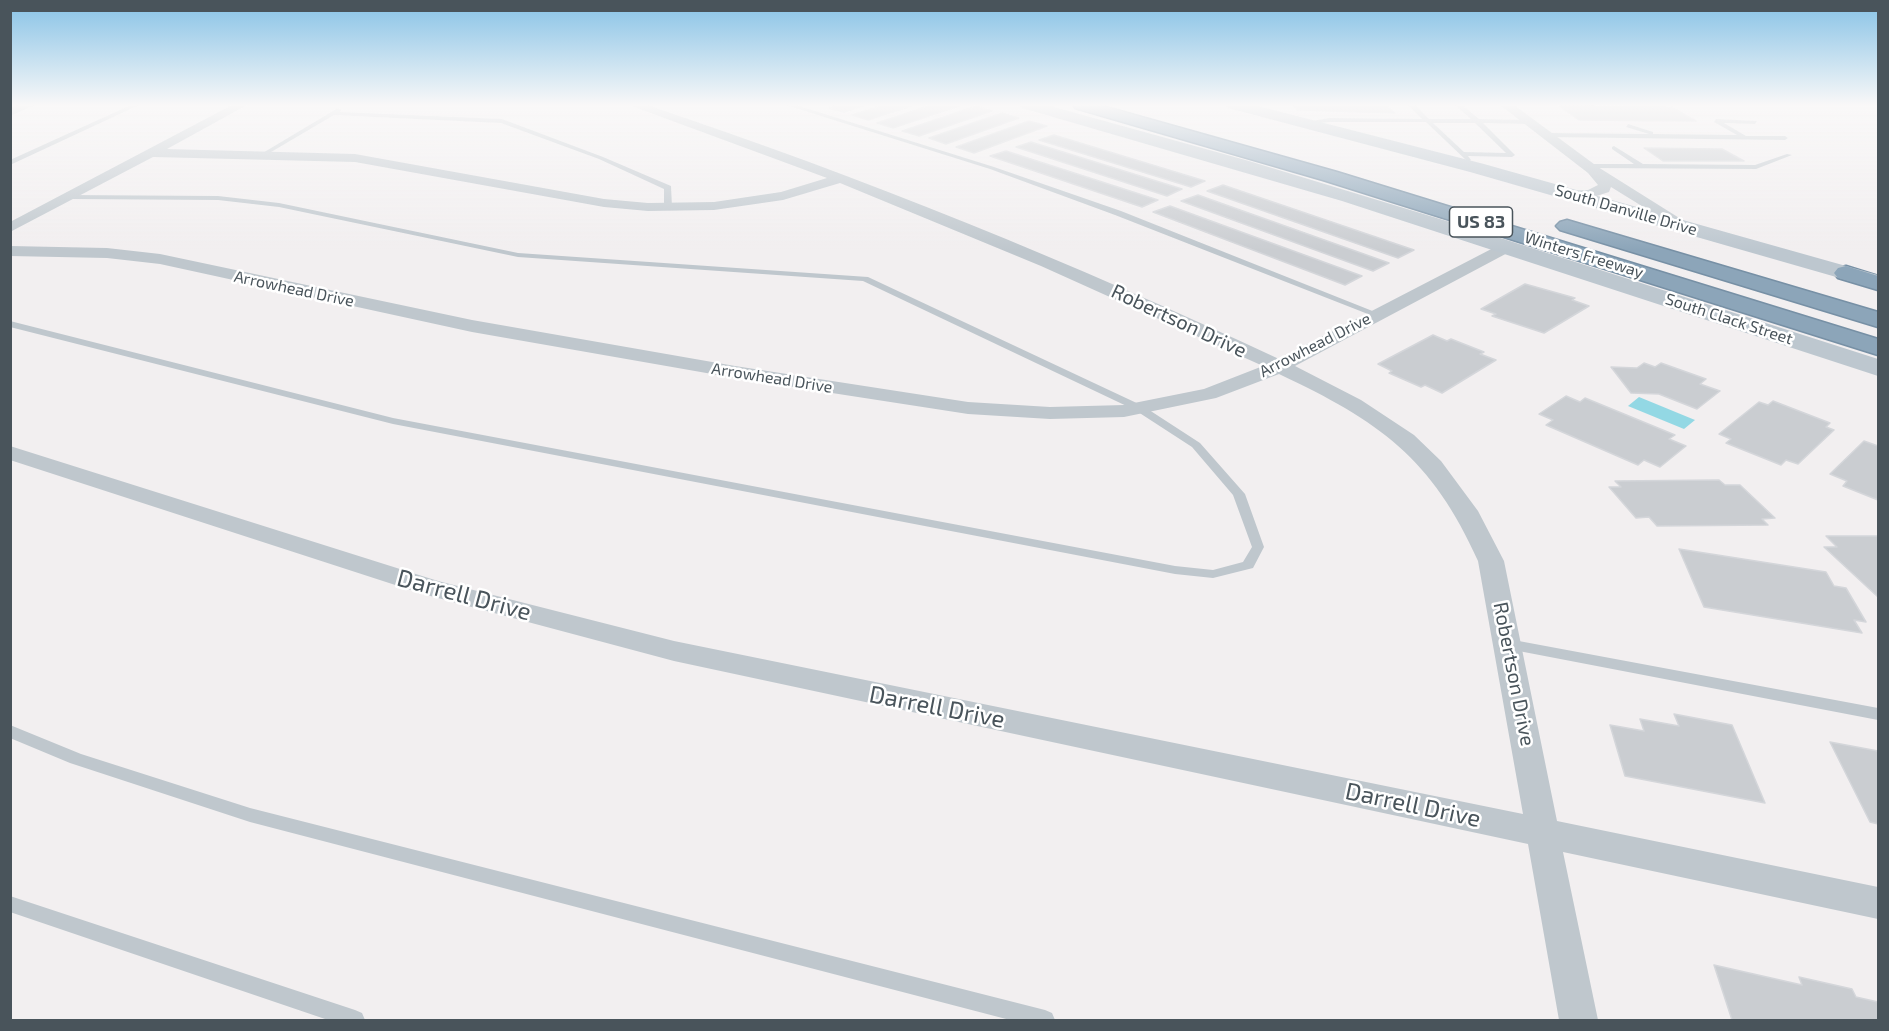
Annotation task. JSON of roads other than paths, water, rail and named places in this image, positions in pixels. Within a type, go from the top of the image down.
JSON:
[{"type":"highway","name":"Winters Freeway","points":[[1250,153],[1878,347]]},
{"type":"highway","points":[[1319,153],[1372,168]]},
{"type":"highway","name":"Winters Freeway","points":[[1551,220],[1878,320]]},
{"type":"highway","points":[[1542,258],[1878,357]]},
{"type":"highway","points":[[1846,273],[1878,283]]},
{"type":"main road","name":"South Clack Street","points":[[1199,153],[1542,258],[1878,368]]},
{"type":"main road","name":"South Danville Drive","points":[[1420,153],[1846,273]]},
{"type":"street","points":[[10,228],[151,153]]},
{"type":"street","points":[[164,153],[356,158],[604,204],[668,207],[714,206],[783,196],[841,178]]},
{"type":"street","name":"Robertson Drive","points":[[771,153],[841,178],[1060,266],[1279,367],[1359,407],[1408,441],[1441,476],[1470,515],[1491,561],[1509,644],[1578,1020]]},
{"type":"street","points":[[1570,153],[1589,168],[1684,226]]},
{"type":"street","points":[[1569,194],[1590,194],[1604,189],[1605,185],[1589,168]]},
{"type":"street","name":"Arrowhead Drive","points":[[10,251],[107,253],[160,259],[472,326],[735,372],[968,408],[1050,412],[1124,411],[1209,394],[1279,367],[1507,247]]},
{"type":"street","name":"Darrell Drive","points":[[10,453],[432,588],[674,651],[1878,903]]},
{"type":"lane","points":[[10,163],[31,153]]},
{"type":"lane","points":[[588,153],[668,188],[668,207]]},
{"type":"lane","points":[[944,153],[1118,213],[1376,314]]},
{"type":"lane","points":[[1463,154],[1512,155],[1510,153]]},
{"type":"lane","points":[[1622,153],[1641,166]]},
{"type":"lane","points":[[1463,154],[1477,168]]},
{"type":"lane","points":[[1589,168],[1756,167],[1789,155]]},
{"type":"lane","points":[[10,324],[393,421],[1175,570],[1213,574],[1248,565],[1258,547],[1239,494],[1196,445],[1139,408],[865,279],[518,255],[279,205],[218,198],[69,197]]},
{"type":"lane","points":[[1509,644],[1878,714]]},
{"type":"lane","points":[[10,731],[76,759],[250,815],[1045,1020]]},
{"type":"lane","points":[[10,904],[355,1020]]},
{"type":"water","points":[[1639,397],[1695,420],[1684,429],[1628,406]]}]
